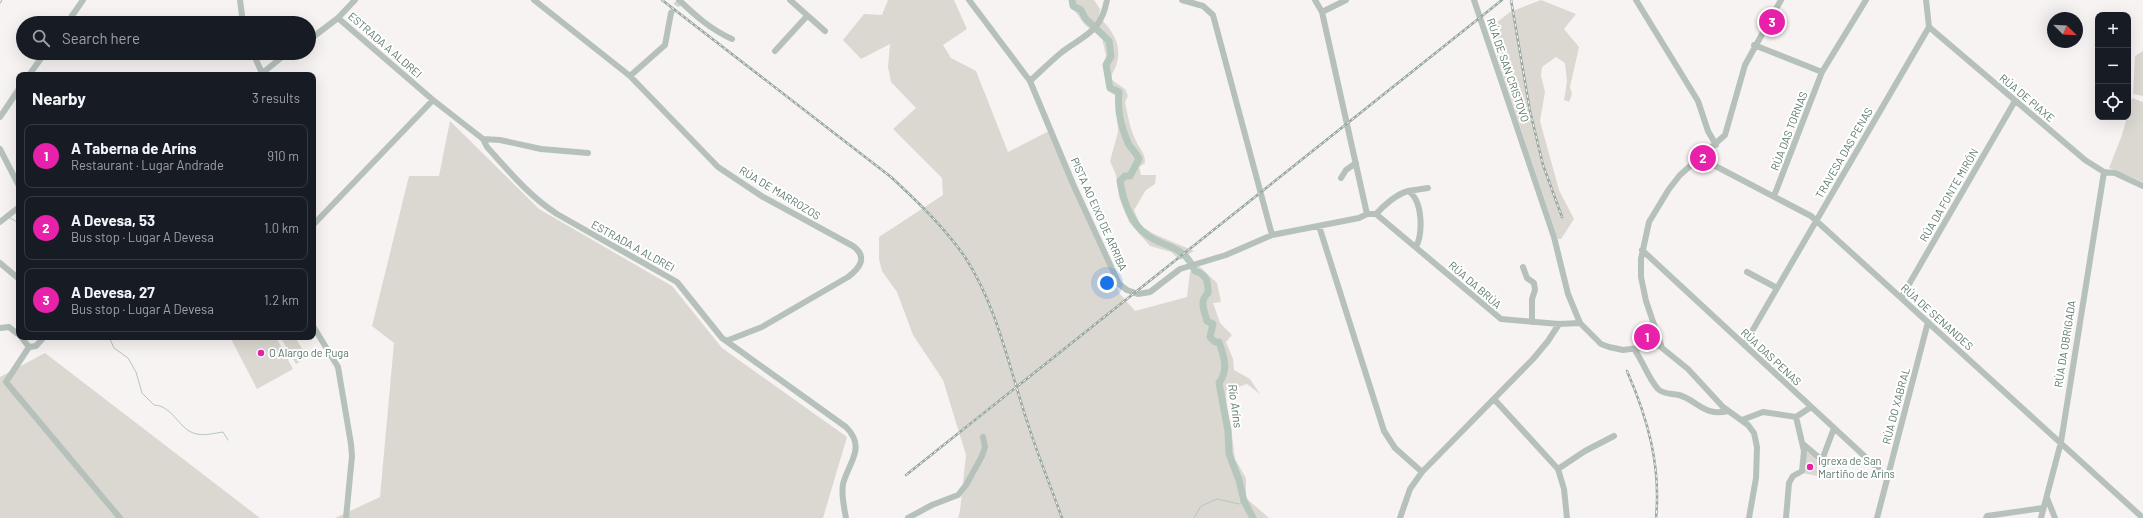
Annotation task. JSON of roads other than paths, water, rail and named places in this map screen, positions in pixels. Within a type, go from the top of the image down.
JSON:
[{"type":"street","points":[[72,16],[83,0]]},
{"type":"street","points":[[240,0],[242,16]]},
{"type":"street","points":[[316,35],[338,18],[355,0]]},
{"type":"street","name":"RÚA DE MARROZOS","points":[[534,0],[630,76],[718,167],[763,197],[853,246],[861,254],[862,260],[859,267],[848,277],[762,327],[726,341]]},
{"type":"street","points":[[790,0],[826,31]]},
{"type":"street","name":"PISTA AO EIXO DE ARRIBA","points":[[969,0],[1030,81],[1073,184],[1120,284],[1127,290],[1138,294],[1150,292],[1180,270],[1272,236],[1358,218],[1367,214],[1376,214]]},
{"type":"street","points":[[1030,81],[1064,51],[1095,29],[1103,17],[1107,0]]},
{"type":"street","points":[[1182,0],[1203,6],[1213,15],[1272,236]]},
{"type":"street","points":[[1316,0],[1322,12],[1367,214]]},
{"type":"street","points":[[1322,12],[1346,0]]},
{"type":"street","name":"RÚA DE SAN CRISTOVO","points":[[1474,0],[1554,237],[1568,294],[1580,323]]},
{"type":"street","points":[[1636,0],[1698,101],[1708,131],[1716,145]]},
{"type":"street","points":[[1749,518],[1756,478],[1755,438],[1750,427],[1728,411],[1688,369],[1667,353],[1661,345],[1646,301],[1641,266],[1642,250],[1649,222],[1676,179],[1716,145],[1726,132],[1743,70],[1754,45],[1781,0]]},
{"type":"street","name":"RÚA DAS TORNAS","points":[[1774,196],[1822,72],[1866,0]]},
{"type":"street","points":[[1926,0],[1929,27]]},
{"type":"street","points":[[679,1],[714,31],[732,39]]},
{"type":"street","points":[[630,76],[665,45],[671,13]]},
{"type":"street","points":[[775,51],[807,16]]},
{"type":"street","name":"ESTRADA A ALDREI","points":[[338,18],[433,100],[483,139],[487,147],[526,190],[549,209],[677,282],[717,333],[726,341],[836,419],[850,432],[856,450],[842,490],[846,518]]},
{"type":"street","name":"RÚA DE PIAXE","points":[[1929,27],[2085,160],[2104,172],[2115,173],[2143,186]]},
{"type":"street","name":"TRAVESA DAS PENAS","points":[[1744,345],[1929,27]]},
{"type":"street","points":[[1754,45],[1822,72]]},
{"type":"street","points":[[31,72],[40,60]]},
{"type":"street","points":[[256,60],[260,72]]},
{"type":"street","points":[[263,72],[278,60]]},
{"type":"street","points":[[0,117],[16,93]]},
{"type":"street","points":[[316,222],[433,100]]},
{"type":"street","name":"RÚA DA FONTE MIRÓN","points":[[1901,298],[2014,101]]},
{"type":"street","points":[[483,139],[500,140],[541,149],[588,153]]},
{"type":"street","points":[[0,149],[16,180]]},
{"type":"street","name":"RÚA DE SENANDES","points":[[1700,158],[1774,196],[1807,214],[1816,221],[2143,518]]},
{"type":"street","points":[[1341,178],[1346,170],[1356,163]]},
{"type":"street","name":"RÚA DA OBRIGADA","points":[[2041,518],[2060,442],[2104,172]]},
{"type":"street","points":[[1376,214],[1382,207],[1408,191],[1428,188]]},
{"type":"street","points":[[1408,191],[1412,193],[1418,208],[1420,220],[1416,247]]},
{"type":"street","points":[[0,222],[16,209]]},
{"type":"street","name":"RÚA DA BRÚA","points":[[1376,214],[1495,316],[1510,321],[1559,324],[1580,323]]},
{"type":"street","points":[[1320,226],[1384,431],[1395,448],[1422,472]]},
{"type":"street","name":"RÚA DAS PENAS","points":[[1642,250],[1887,477]]},
{"type":"street","points":[[0,263],[16,276]]},
{"type":"street","points":[[1523,268],[1527,278],[1534,283],[1535,286],[1532,299],[1532,322]]},
{"type":"street","points":[[1747,272],[1777,288]]},
{"type":"street","name":"RÚA DO XABRAL","points":[[1876,518],[1928,322]]},
{"type":"street","points":[[1580,323],[1601,344],[1623,350],[1661,345]]},
{"type":"street","points":[[1400,518],[1410,489],[1422,472],[1494,399],[1548,341],[1559,324]]},
{"type":"street","points":[[0,328],[9,327],[16,333]]},
{"type":"street","points":[[316,331],[338,367],[351,444],[352,456],[346,518]]},
{"type":"street","points":[[23,340],[29,347]]},
{"type":"street","points":[[41,340],[36,346],[29,347],[6,382],[120,518]]},
{"type":"street","points":[[1634,349],[1659,390],[1668,394],[1680,395],[1701,409],[1723,412],[1728,411]]},
{"type":"street","points":[[1494,399],[1558,469],[1564,489],[1567,518]]},
{"type":"street","points":[[1742,420],[1763,412],[1796,417],[1811,407]]},
{"type":"street","points":[[1786,518],[1789,483],[1793,476],[1802,471],[1803,444],[1796,417]]},
{"type":"street","points":[[1803,444],[1822,460],[1834,428]]},
{"type":"street","points":[[1558,469],[1585,451],[1614,436]]},
{"type":"street","points":[[908,518],[932,505],[958,495],[966,485],[982,456],[985,447],[983,437]]},
{"type":"street","points":[[2047,498],[2055,518]]},
{"type":"street","points":[[1986,518],[1987,516],[2043,508]]},
{"type":"waterway","name":"Río Aríns","points":[[1072,0],[1073,6],[1081,10],[1085,18],[1109,41],[1111,56],[1106,65],[1110,88],[1119,92],[1119,111],[1123,131],[1128,143],[1139,159],[1130,176],[1125,176],[1120,181],[1123,196],[1132,218],[1136,225],[1147,235],[1180,251],[1190,262],[1195,271],[1202,274],[1206,279],[1208,293],[1203,302],[1207,321],[1213,324],[1210,337],[1215,342],[1219,342],[1225,363],[1224,373],[1219,383],[1228,431],[1229,454],[1239,480],[1244,501],[1253,518]]},
{"type":"waterway","points":[[10,218],[16,221]]},
{"type":"waterway","points":[[110,340],[114,348],[128,358],[136,372],[142,393],[154,405],[161,406],[167,410],[191,432],[203,435],[223,432],[228,440]]},
{"type":"waterway","points":[[1194,518],[1201,506],[1217,499],[1239,504]]},
{"type":"waterway","name":"Río Aríns","points":[[1240,503],[1244,501]]},
{"type":"tunnel","points":[[671,13],[678,3]]},
{"type":"railway","points":[[662,0],[891,177],[930,215],[957,246],[976,277],[994,317],[1040,460],[1062,518]]},
{"type":"railway","points":[[906,475],[1502,0]]},
{"type":"railway","points":[[1511,0],[1530,111],[1543,165],[1562,217]]},
{"type":"railway","points":[[1627,371],[1647,425],[1655,461],[1657,480],[1656,518]]},
{"type":"place","name":"A Devesa, 27","points":[[1772,22]]},
{"type":"place","name":"A Devesa, 53","points":[[1703,158]]},
{"type":"place","name":"A Taberna de Aríns","points":[[1647,337]]},
{"type":"place","name":"O Alargo de Puga","points":[[261,353]]},
{"type":"place","name":"Igrexa de San Martiño de Aríns","points":[[1810,467]]}]
